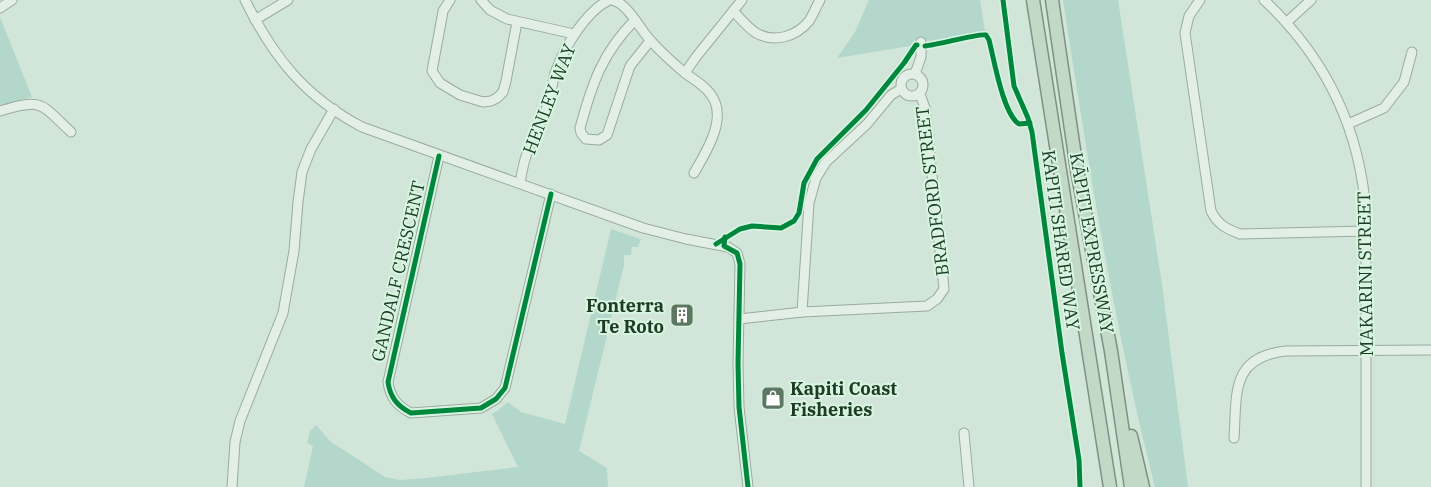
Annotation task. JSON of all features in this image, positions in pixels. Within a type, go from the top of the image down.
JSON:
[{"type":"highway","name":"KĀPITI EXPRESSWAY","points":[[1034,0],[1110,487]]},
{"type":"highway","name":"KĀPITI EXPRESSWAY","points":[[1052,0],[1077,170],[1111,351],[1131,487]]},
{"type":"highway","points":[[1085,327],[1103,487]]},
{"type":"highway","points":[[1111,351],[1143,487]]},
{"type":"street","points":[[0,8],[12,0]]},
{"type":"street","points":[[245,0],[270,46],[305,88],[362,127],[643,228],[686,240],[728,247],[737,253],[740,264],[739,407],[748,487]]},
{"type":"street","points":[[255,20],[288,0]]},
{"type":"street","points":[[450,0],[443,11],[432,71],[440,83],[468,97],[484,102],[491,101],[503,92],[517,22]]},
{"type":"street","points":[[481,0],[484,5],[496,14],[517,22],[574,34]]},
{"type":"street","points":[[613,0],[623,5],[650,41],[685,73],[708,90],[716,103],[717,124],[707,150],[694,173]]},
{"type":"street","name":"HENLEY WAY","points":[[520,183],[529,147],[548,104],[556,72],[574,34],[599,7],[613,0]]},
{"type":"street","points":[[685,73],[742,0]]},
{"type":"street","points":[[733,12],[755,32],[772,39],[783,38],[802,28],[809,20],[820,0]]},
{"type":"street","points":[[1200,0],[1189,16],[1185,33],[1210,202],[1215,220],[1225,228],[1240,234],[1366,231]]},
{"type":"street","name":"MAKARINI STREET","points":[[1264,0],[1287,22],[1327,78],[1348,124],[1360,161],[1364,183],[1366,231],[1366,487]]},
{"type":"street","points":[[1287,22],[1311,0]]},
{"type":"street","points":[[635,20],[608,52],[594,80],[580,128],[581,133],[586,139],[599,140],[607,135],[630,66],[650,41]]},
{"type":"street","name":"BRADFORD STREET","points":[[915,74],[921,57],[922,42]]},
{"type":"street","points":[[1348,124],[1384,108],[1404,82],[1412,52]]},
{"type":"street","name":"BRADFORD STREET","points":[[739,319],[802,312],[927,306],[937,299],[944,289],[925,108],[920,94],[923,83],[922,79],[915,74],[904,77],[901,88],[906,95],[910,97],[920,94]]},
{"type":"street","name":"BRADFORD STREET","points":[[802,312],[809,203],[816,178],[826,162],[867,124],[891,95],[901,88]]},
{"type":"street","points":[[0,111],[32,103],[39,104],[71,132]]},
{"type":"street","points":[[232,487],[235,442],[240,421],[283,313],[294,251],[302,172],[311,149],[334,109]]},
{"type":"street","name":"GANDALF CRESCENT","points":[[439,156],[388,382],[392,397],[403,409],[411,412],[481,408],[496,399],[505,388],[551,194]]},
{"type":"street","points":[[1234,438],[1237,385],[1244,371],[1260,358],[1286,351],[1367,352],[1431,350]]},
{"type":"street","points":[[964,433],[969,487]]},
{"type":"shaded area","points":[[869,0],[980,0],[985,31],[930,41],[915,40],[910,46],[837,58],[855,32]]},
{"type":"shaded area","points":[[1063,0],[1118,0],[1162,284],[1188,487],[1155,487],[1114,306],[1092,184]]},
{"type":"shaded area","points":[[0,17],[32,97],[0,106]]},
{"type":"shaded area","points":[[611,229],[641,239],[638,247],[632,247],[631,255],[624,255],[624,265],[579,451],[607,468],[608,487],[304,487],[313,446],[307,443],[310,431],[316,425],[330,441],[385,477],[400,480],[518,467],[492,414],[508,402],[521,412],[565,424]]},
{"type":"cycle path","name":"KAPITI SHARED WAY","points":[[1003,0],[1014,86],[1032,132],[1062,353],[1079,460],[1080,487]]},
{"type":"cycle path","points":[[925,46],[986,35],[1008,109],[1019,124],[1030,123]]},
{"type":"cycle path","points":[[716,244],[740,229],[752,226],[781,228],[794,221],[799,213],[804,183],[817,159],[866,110],[917,45]]},
{"type":"cycle path","points":[[439,156],[388,382],[390,392],[395,401],[411,413],[481,408],[496,399],[505,388],[551,194]]},
{"type":"cycle path","points":[[725,237],[724,246],[737,253],[740,264],[739,407],[748,487]]},
{"type":"place","name":"Fonterra Te Roto","points":[[682,315]]},
{"type":"place","name":"Kapiti Coast Fisheries","points":[[773,398]]}]
